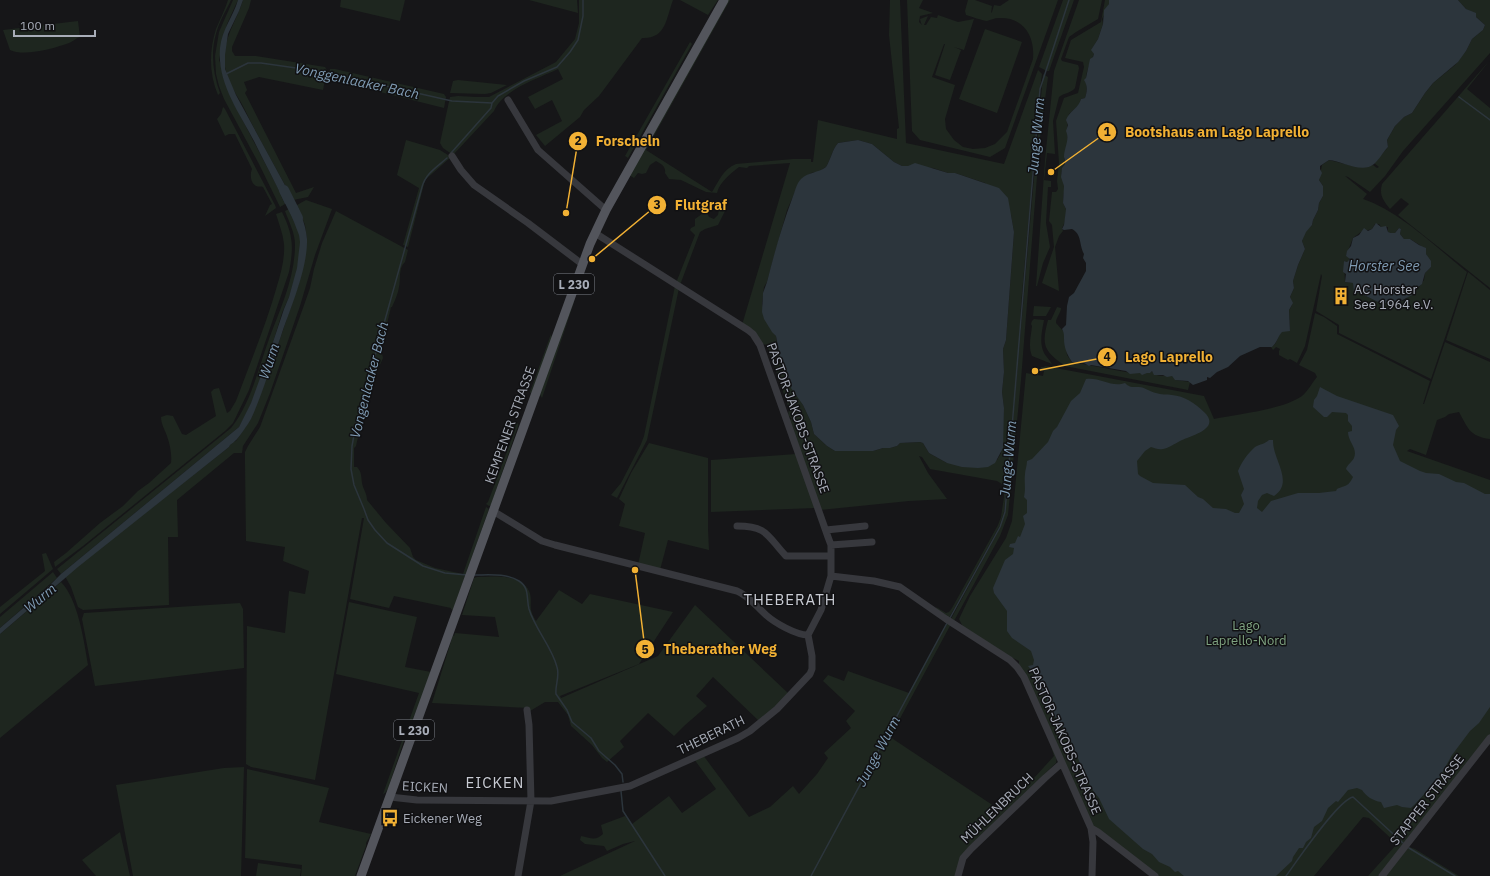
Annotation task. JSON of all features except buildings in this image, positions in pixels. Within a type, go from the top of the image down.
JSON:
[{"type":"main road","name":"KEMPENER STRASSE","points":[[361,876],[582,264],[606,210],[724,0]]},
{"type":"street","points":[[508,100],[538,150],[606,210]]},
{"type":"street","points":[[452,156],[474,186],[528,223],[582,264]]},
{"type":"street","name":"PASTOR-JAKOBS-STRASSE","points":[[595,233],[753,334],[760,345],[826,530],[831,546],[831,576],[863,579],[894,585],[953,621],[1005,656],[1017,667],[1024,677],[1091,828],[1093,842],[1092,876]]},
{"type":"street","points":[[493,511],[542,541],[737,591],[747,596],[769,618],[801,635],[808,635],[821,610],[831,576]]},
{"type":"street","points":[[737,526],[760,529],[770,536],[786,556],[831,556]]},
{"type":"street","points":[[826,530],[865,526]]},
{"type":"street","points":[[831,546],[872,542]]},
{"type":"street","name":"THEBERATH","points":[[622,787],[630,786],[738,738],[750,731],[766,718],[777,709],[810,674],[812,669],[812,656],[808,635]]},
{"type":"street","points":[[518,876],[532,801],[527,710]]},
{"type":"street","name":"STAPPER STRASSE","points":[[1382,876],[1490,738]]},
{"type":"street","name":"MÜHLENBRUCH","points":[[958,876],[963,858],[971,849],[1062,763]]},
{"type":"street","name":"EICKEN","points":[[390,797],[417,800],[551,801],[622,787]]},
{"type":"street","points":[[1091,828],[1155,876]]},
{"type":"green space","points":[[228,0],[231,0],[217,29],[213,47],[213,65],[220,93],[218,95],[213,79],[211,54],[216,29]]},
{"type":"green space","points":[[233,0],[238,0],[227,24],[219,60],[243,121],[285,204],[280,207],[224,99],[216,74],[215,56],[219,32]]},
{"type":"green space","points":[[243,0],[251,0],[232,47],[232,51],[235,56],[256,56],[325,67],[327,70],[323,90],[259,77],[244,82],[247,90],[245,93],[296,193],[314,187],[308,197],[293,200],[233,88],[226,72],[225,48]]},
{"type":"green space","points":[[341,0],[405,0],[400,21],[340,7]]},
{"type":"green space","points":[[529,0],[577,0],[578,13]]},
{"type":"green space","points":[[579,0],[673,0],[661,31],[656,35],[642,38],[599,96],[584,110],[580,117],[545,146],[536,135],[562,121],[552,100],[535,109],[528,97],[563,79],[558,69],[531,81],[505,97],[453,155],[443,148],[440,143],[450,97],[489,97],[556,62],[575,39],[579,23]]},
{"type":"green space","points":[[680,0],[718,0],[708,15]]},
{"type":"green space","points":[[726,0],[730,0],[646,150],[712,192],[725,172],[736,164],[793,159],[811,159],[811,162],[813,162],[818,120],[897,139],[897,129],[899,128],[889,35],[890,0],[900,0],[906,143],[1004,164],[1038,70],[1042,74],[1004,512],[999,527],[949,618],[937,610],[936,607],[946,613],[949,612],[998,525],[1001,517],[1004,497],[1004,488],[1002,484],[997,481],[930,469],[922,457],[919,456],[928,473],[947,499],[909,501],[820,510],[788,420],[792,419],[788,415],[789,409],[767,345],[762,344],[742,325],[790,163],[749,166],[747,168],[739,167],[723,182],[717,193],[706,192],[681,180],[669,179],[665,173],[664,167],[656,161],[650,165],[646,173],[638,173],[634,178],[629,175]],"holes":[[[858,140],[872,144],[894,162],[902,166],[933,168],[948,173],[955,173],[985,183],[1011,215],[1014,232],[1006,340],[1003,349],[1004,372],[1002,392],[1004,408],[1001,453],[997,460],[947,463],[929,453],[923,443],[920,442],[900,443],[897,446],[873,451],[835,451],[814,434],[811,422],[803,405],[787,379],[784,364],[778,350],[776,336],[770,328],[762,304],[764,287],[767,282],[787,210],[800,181],[811,173],[818,172],[826,167],[838,143]]]},
{"type":"green space","points":[[907,0],[923,0],[919,8],[933,13],[920,16],[919,22],[922,25],[920,19],[928,16],[924,25],[926,25],[931,17],[937,18],[938,15],[958,22],[974,19],[964,50],[954,47],[961,50],[950,80],[935,75],[945,44],[932,77],[955,85],[945,119],[946,129],[954,140],[963,147],[973,149],[985,148],[995,144],[1007,132],[1033,59],[1033,51],[1030,36],[1021,24],[1008,19],[997,18],[987,21],[966,15],[965,11],[968,0],[975,0],[992,6],[991,13],[994,5],[1000,6],[1009,0],[1058,0],[1005,148],[990,157],[920,140],[912,131]]},
{"type":"green space","points":[[1063,0],[1074,0],[1049,71],[1047,71],[1039,67]]},
{"type":"green space","points":[[1079,0],[1102,0],[1098,19],[1069,37],[1061,59],[1062,61],[1078,65],[1079,68],[1075,88],[1059,97],[1053,121],[1055,154],[1047,153],[1044,180],[1051,181],[1051,187],[1048,187],[1046,223],[1050,247],[1036,286],[1045,160],[1054,71]]},
{"type":"green space","points":[[1105,0],[1109,0],[1109,4],[1102,19],[1103,24],[1098,39],[1092,49],[1094,54],[1086,75],[1087,91],[1085,98],[1081,99],[1080,104],[1069,114],[1067,128],[1068,144],[1064,157],[1065,164],[1062,172],[1064,187],[1063,202],[1066,209],[1066,214],[1065,222],[1062,228],[1063,231],[1059,236],[1055,247],[1059,291],[1042,283],[1054,247],[1052,225],[1049,221],[1052,192],[1056,192],[1058,189],[1057,181],[1059,163],[1056,121],[1064,98],[1078,93],[1084,67],[1083,62],[1065,58],[1071,40],[1101,22]]},
{"type":"green space","points":[[1458,0],[1490,0],[1490,53],[1403,151],[1385,176],[1370,192],[1345,176],[1367,194],[1363,199],[1377,205],[1404,221],[1467,272],[1431,379],[1339,333],[1339,325],[1316,311],[1322,276],[1321,274],[1305,346],[1297,363],[1290,359],[1288,360],[1279,355],[1280,349],[1276,347],[1273,350],[1271,347],[1275,344],[1282,331],[1290,331],[1289,310],[1292,305],[1290,297],[1294,288],[1293,281],[1298,265],[1305,249],[1302,241],[1305,232],[1312,225],[1319,203],[1323,196],[1323,186],[1319,180],[1322,165],[1329,160],[1357,167],[1373,165],[1377,168],[1379,167],[1374,163],[1388,147],[1387,140],[1395,126],[1404,117],[1412,113],[1433,83],[1455,65],[1466,51],[1472,39],[1483,30],[1485,25],[1476,17],[1476,15],[1466,9]],"holes":[[[1375,224],[1379,224],[1381,227],[1388,227],[1388,232],[1391,233],[1395,233],[1399,228],[1401,229],[1400,234],[1404,239],[1410,239],[1426,249],[1426,254],[1431,267],[1425,273],[1424,280],[1419,287],[1403,301],[1393,305],[1390,304],[1389,300],[1382,304],[1360,293],[1357,293],[1354,290],[1353,283],[1345,282],[1344,261],[1349,261],[1349,257],[1346,256],[1353,238],[1361,232],[1372,229]]]},
{"type":"green space","points":[[78,21],[80,37],[63,45],[24,53],[10,50],[3,30]]},
{"type":"green space","points":[[985,29],[1022,42],[997,113],[959,99]]},
{"type":"green space","points":[[690,42],[692,44],[628,158],[625,156]]},
{"type":"green space","points":[[1490,60],[1467,89],[1490,108],[1490,288],[1398,215],[1409,204],[1401,198],[1390,209],[1381,194],[1381,191],[1382,184]]},
{"type":"green space","points":[[330,69],[444,94],[446,97],[444,108],[328,79]]},
{"type":"green space","points":[[1043,74],[1048,77],[1040,138],[1021,380],[1008,515],[1000,536],[954,621],[951,619],[1000,528],[1005,512]]},
{"type":"green space","points":[[458,80],[507,85],[491,93],[485,94],[450,93],[453,81]]},
{"type":"green space","points":[[223,107],[275,205],[276,208],[265,216],[270,205],[272,204],[263,187],[254,185],[251,176],[252,169],[235,134],[225,136],[217,119],[221,114]]},
{"type":"green space","points":[[406,140],[440,150],[451,157],[425,180],[408,247],[403,245],[419,188],[397,175]]},
{"type":"green space","points":[[306,200],[332,209],[315,255],[300,306],[270,393],[258,423],[243,446],[242,453],[234,453],[177,500],[178,537],[168,537],[169,605],[83,610],[78,607],[66,575],[229,447],[231,443],[236,441],[250,420],[268,374],[303,267],[307,240],[305,225],[297,205]]},
{"type":"green space","points":[[724,203],[725,211],[718,225],[700,232],[680,285],[676,283],[695,235],[690,230],[695,226],[695,219],[706,211],[709,217],[714,219],[718,215],[720,204]]},
{"type":"green space","points":[[289,209],[297,225],[300,239],[297,270],[258,386],[239,427],[61,574],[57,569],[231,428],[238,418],[249,397],[290,281],[295,241],[285,211]]},
{"type":"green space","points":[[336,211],[408,250],[405,262],[401,267],[399,290],[391,307],[381,349],[383,358],[367,393],[360,419],[360,428],[356,446],[354,448],[354,467],[357,467],[361,473],[367,500],[410,548],[413,557],[416,560],[435,568],[463,574],[486,507],[489,509],[453,610],[451,608],[394,596],[389,608],[350,599],[364,518],[362,518],[315,780],[251,767],[246,764],[247,626],[285,633],[289,591],[305,594],[309,571],[283,561],[285,547],[246,541],[245,452],[260,427],[310,288],[322,243]]},
{"type":"green space","points":[[282,212],[292,241],[292,255],[289,272],[249,390],[233,423],[83,546],[55,567],[54,562],[100,523],[123,506],[171,463],[170,446],[162,425],[161,417],[167,415],[173,416],[182,434],[186,435],[216,416],[211,392],[214,389],[219,388],[227,413],[230,411],[236,401],[258,344],[280,276],[284,244],[276,214]]},
{"type":"green space","points":[[1468,272],[1490,290],[1490,359],[1446,340]]},
{"type":"green space","points":[[675,286],[679,288],[647,440],[617,498],[611,495],[621,483],[644,436]]},
{"type":"green space","points":[[572,300],[574,302],[542,398],[539,393]]},
{"type":"green space","points":[[1034,306],[1051,307],[1046,316],[1033,316]]},
{"type":"green space","points":[[1057,307],[1061,308],[1056,323],[1064,332],[1067,355],[1072,362],[1131,373],[1150,373],[1152,371],[1156,375],[1172,376],[1176,380],[1190,382],[1188,390],[1065,366],[1052,356],[1046,347],[1045,342],[1048,320],[1051,320]]},
{"type":"green space","name":"Lago Laprello-Nord","points":[[1315,313],[1337,326],[1337,334],[1430,381],[1423,404],[1445,342],[1490,362],[1490,439],[1483,438],[1473,433],[1467,427],[1459,412],[1449,414],[1437,420],[1426,455],[1410,449],[1407,451],[1490,480],[1490,745],[1488,743],[1378,876],[1368,876],[1397,844],[1369,818],[1363,817],[1314,876],[1159,876],[1093,826],[1019,666],[1019,661],[963,627],[959,619],[970,596],[1006,538],[1012,521],[1026,373],[1043,376],[1044,371],[1040,370],[1041,367],[1045,366],[1204,396],[1214,419],[1260,411],[1283,405],[1302,396],[1317,377],[1315,373],[1299,365],[1307,350]]},
{"type":"green space","points":[[1034,319],[1044,320],[1041,336],[1042,349],[1052,364],[1032,356],[1030,345],[1031,324]]},
{"type":"green space","points":[[551,334],[552,339],[531,394],[530,392]]},
{"type":"green space","points":[[516,422],[518,426],[491,505],[489,506],[486,504],[515,430]]},
{"type":"green space","points":[[649,443],[708,458],[709,550],[668,540],[660,570],[638,565],[645,533],[619,526],[625,504],[619,499],[631,473]]},
{"type":"green space","points":[[796,454],[815,508],[711,512],[711,460]]},
{"type":"green space","points":[[46,553],[53,569],[0,614],[0,607],[45,571],[42,554]]},
{"type":"green space","points":[[53,572],[57,578],[0,628],[0,617]]},
{"type":"green space","points":[[506,577],[519,581],[525,585],[530,593],[531,610],[536,621],[559,590],[582,604],[590,594],[673,612],[639,664],[560,696],[561,698],[658,656],[695,605],[789,694],[759,721],[713,677],[696,696],[707,706],[674,736],[648,713],[620,741],[624,747],[607,762],[592,745],[571,726],[568,715],[558,702],[545,702],[530,711],[529,708],[432,703],[453,635],[454,636],[455,633],[499,637],[495,617],[462,615],[474,578]]},
{"type":"green space","points":[[61,582],[67,589],[76,609],[88,665],[0,738],[0,634]]},
{"type":"green space","points":[[349,602],[417,617],[405,667],[431,672],[405,737],[388,789],[383,794],[419,693],[336,674]]},
{"type":"green space","points":[[240,603],[243,609],[244,668],[95,686],[82,619],[84,613]]},
{"type":"green space","points":[[947,624],[951,624],[890,737],[1000,810],[1035,777],[1054,756],[1051,746],[1057,757],[1056,763],[968,848],[956,876],[560,876],[635,841],[623,844],[607,851],[604,846],[585,844],[580,840],[581,836],[598,838],[603,834],[601,825],[625,816],[632,824],[669,796],[682,813],[716,789],[694,759],[703,755],[749,817],[770,807],[793,786],[799,794],[817,774],[828,758],[824,753],[851,728],[846,721],[855,711],[823,681],[828,675],[844,681],[848,671],[909,693]]},
{"type":"green space","points":[[244,767],[241,876],[133,876],[116,785],[224,768]]},
{"type":"green space","points":[[247,769],[329,788],[319,822],[371,834],[366,843],[355,876],[301,876],[302,865],[245,858]]},
{"type":"green space","points":[[120,832],[130,876],[96,876],[82,860]]},
{"type":"green space","points":[[1409,847],[1415,849],[1459,876],[1385,876]]},
{"type":"green space","points":[[258,863],[301,869],[300,876],[256,876]]},
{"type":"water","points":[[238,0],[243,0],[228,34],[225,69],[236,95],[293,200],[285,204],[254,141],[230,97],[222,73],[220,61],[221,41]]},
{"type":"water","points":[[1109,0],[1458,0],[1466,9],[1476,13],[1476,17],[1485,25],[1483,30],[1472,39],[1458,62],[1433,83],[1412,113],[1404,117],[1395,126],[1387,140],[1388,147],[1374,164],[1364,168],[1329,160],[1320,166],[1322,173],[1319,180],[1323,186],[1323,196],[1319,203],[1312,225],[1306,232],[1302,241],[1305,249],[1293,281],[1294,288],[1290,297],[1293,303],[1289,310],[1290,331],[1282,332],[1272,347],[1260,347],[1240,356],[1228,367],[1217,372],[1210,378],[1207,377],[1207,380],[1193,385],[1188,381],[1175,380],[1172,376],[1167,377],[1163,375],[1154,375],[1152,371],[1142,375],[1140,373],[1130,374],[1126,371],[1072,362],[1067,354],[1065,345],[1062,329],[1066,325],[1069,297],[1074,293],[1086,271],[1086,263],[1083,258],[1084,254],[1079,237],[1072,229],[1062,229],[1066,209],[1063,203],[1064,186],[1061,177],[1062,168],[1065,164],[1064,154],[1068,125],[1066,120],[1081,99],[1085,98],[1087,89],[1084,80],[1086,78],[1090,59],[1094,54],[1091,50],[1098,39],[1103,24],[1104,10],[1109,4]]},
{"type":"water","points":[[858,140],[872,144],[894,162],[902,166],[908,166],[915,163],[948,173],[955,173],[999,188],[1008,198],[1014,232],[1006,340],[1003,349],[1003,448],[995,463],[988,467],[962,467],[947,463],[929,453],[923,443],[920,442],[900,443],[897,446],[873,451],[835,451],[814,434],[811,422],[803,405],[791,388],[792,385],[787,379],[784,364],[780,357],[776,336],[764,319],[762,312],[763,293],[778,240],[799,181],[807,175],[826,167],[838,143]]},
{"type":"water","points":[[297,205],[304,222],[307,239],[305,263],[298,288],[263,389],[251,419],[243,431],[229,447],[78,567],[0,634],[0,628],[61,574],[239,427],[251,403],[289,297],[297,268],[300,242],[299,235],[289,209]]},
{"type":"water","name":"Horster See","points":[[1376,223],[1381,227],[1386,226],[1388,232],[1391,233],[1395,233],[1399,228],[1401,229],[1400,234],[1404,239],[1410,239],[1426,248],[1426,254],[1431,261],[1431,267],[1425,273],[1422,284],[1417,288],[1414,294],[1393,305],[1390,304],[1389,300],[1382,304],[1360,293],[1354,293],[1353,283],[1345,282],[1346,274],[1343,272],[1344,261],[1347,262],[1350,259],[1346,256],[1353,238],[1359,235],[1364,228],[1368,231],[1372,229]]},
{"type":"water","name":"Lago Laprello-Nord","points":[[1086,379],[1096,379],[1115,384],[1125,383],[1133,387],[1141,387],[1158,394],[1185,398],[1204,412],[1209,418],[1207,427],[1197,434],[1167,448],[1160,449],[1151,447],[1145,451],[1137,461],[1138,474],[1153,483],[1185,485],[1213,508],[1226,509],[1239,513],[1244,504],[1241,495],[1244,489],[1238,471],[1252,449],[1269,440],[1273,440],[1283,477],[1283,484],[1274,496],[1267,493],[1262,495],[1258,501],[1257,508],[1262,512],[1271,501],[1298,493],[1336,491],[1337,489],[1350,483],[1353,477],[1346,469],[1354,458],[1355,454],[1354,448],[1348,436],[1348,432],[1352,431],[1352,426],[1348,421],[1348,415],[1346,413],[1332,412],[1327,417],[1324,417],[1313,407],[1314,400],[1320,387],[1337,396],[1393,415],[1399,426],[1396,430],[1393,445],[1400,461],[1420,471],[1439,474],[1456,482],[1464,483],[1485,494],[1490,494],[1490,707],[1479,723],[1470,731],[1452,755],[1437,782],[1431,786],[1411,808],[1397,805],[1384,808],[1381,802],[1370,798],[1362,790],[1357,788],[1348,790],[1338,802],[1336,801],[1328,808],[1322,821],[1314,827],[1311,838],[1306,842],[1303,848],[1299,848],[1292,861],[1276,876],[1184,876],[1178,871],[1175,872],[1170,867],[1159,862],[1152,854],[1143,849],[1109,819],[1099,798],[1086,778],[1068,734],[1047,706],[1047,696],[1040,689],[1036,676],[1028,666],[1033,665],[1034,660],[1031,651],[1012,638],[1007,631],[1007,611],[994,593],[993,588],[1005,560],[1013,554],[1014,548],[1009,547],[1010,544],[1015,543],[1018,536],[1020,537],[1025,524],[1023,516],[1027,513],[1027,500],[1024,497],[1027,461],[1032,459],[1048,442],[1071,401],[1080,393]]},
{"type":"waterway","name":"Vonggenlaaker Bach","points":[[226,74],[248,63],[261,63],[324,72],[452,101],[492,103],[498,96],[524,81],[557,67],[578,40],[583,16],[583,0]]},
{"type":"waterway","name":"Junge Wurm","points":[[950,618],[1000,527],[1005,512],[1040,89],[1069,0]]},
{"type":"waterway","points":[[1459,97],[1490,120]]},
{"type":"waterway","name":"Vonggenlaaker Bach","points":[[451,153],[491,108],[492,103]]},
{"type":"waterway","name":"Vongenlaaker Bach","points":[[447,158],[429,174],[422,187],[356,424],[352,446],[351,469],[354,485],[368,520],[387,543],[423,566],[445,573],[467,575]]},
{"type":"waterway","name":"Wurm","points":[[284,190],[298,218]]},
{"type":"waterway","name":"Vongenlaaker Bach","points":[[474,575],[497,575],[514,578],[525,587],[529,609],[535,624],[555,660],[558,674],[556,694],[567,710],[572,722],[591,738],[599,751],[615,765],[622,774],[623,782]]},
{"type":"waterway","name":"Junge Wurm","points":[[811,876],[947,623]]},
{"type":"waterway","name":"Vongenlaaker Bach","points":[[621,791],[623,811],[665,876]]},
{"type":"waterway","points":[[1286,876],[1328,819],[1338,808],[1353,797],[1403,843]]},
{"type":"waterway","points":[[1409,848],[1455,876]]},
{"type":"place","name":"Bootshaus am Lago Laprello","points":[[1051,172]]},
{"type":"place","name":"Forscheln","points":[[566,213]]},
{"type":"place","name":"Flutgraf","points":[[592,259]]},
{"type":"place","name":"AC Horster See 1964 e.V.","points":[[1341,296]]},
{"type":"place","name":"Lago Laprello","points":[[1035,371]]},
{"type":"place","name":"Theberather Weg","points":[[635,570]]},
{"type":"place","name":"Eickener Weg","points":[[390,818]]},
{"type":"district","name":"THEBERATH","points":[[790,599]]},
{"type":"district","name":"EICKEN","points":[[495,782]]}]
